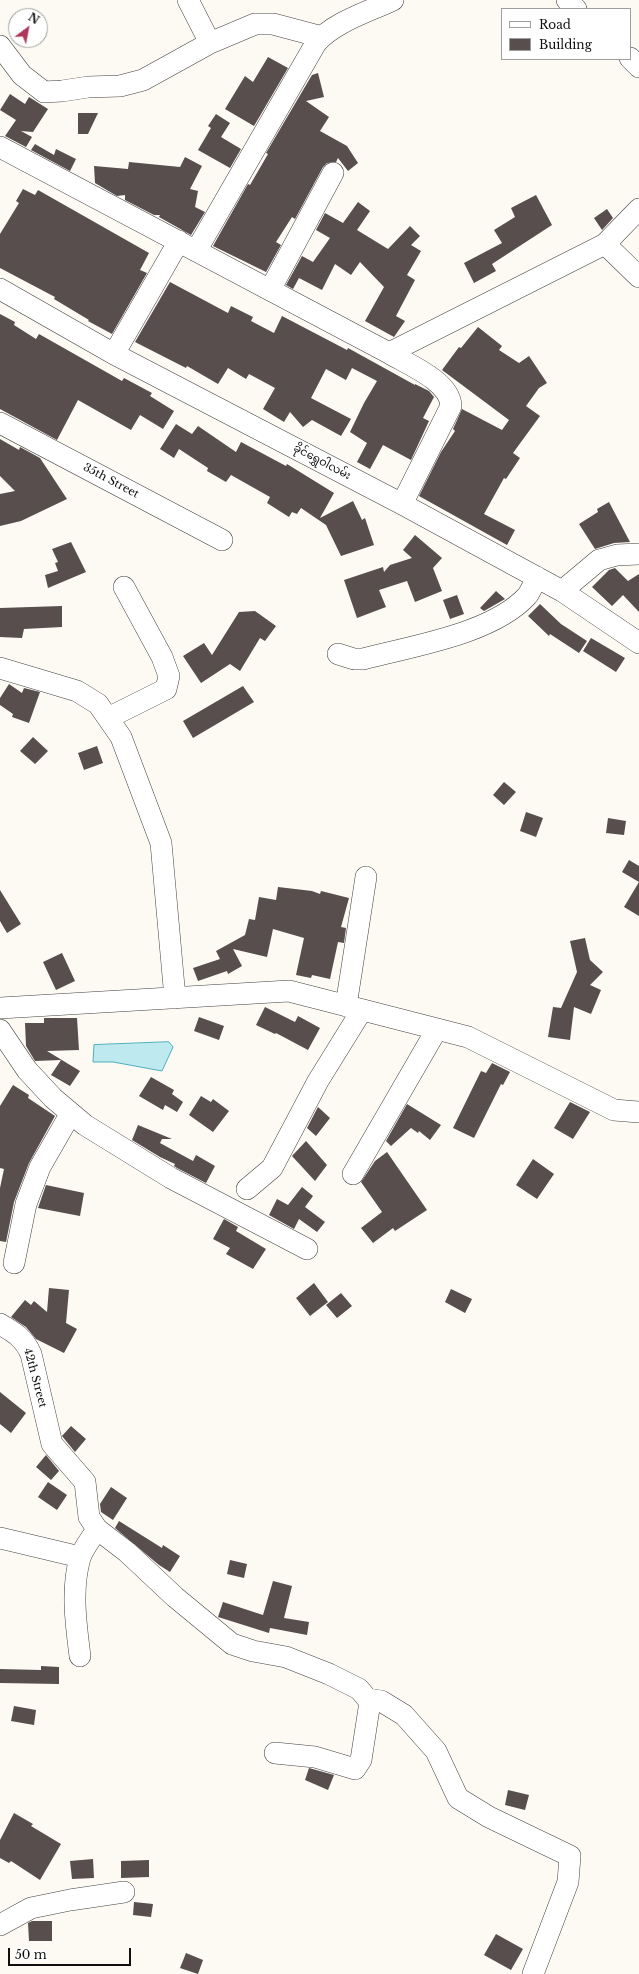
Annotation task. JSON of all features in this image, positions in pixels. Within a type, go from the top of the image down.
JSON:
[{"type":"street","points":[[188,0],[210,43]]},
{"type":"street","points":[[114,354],[188,246],[322,37],[343,24],[393,0]]},
{"type":"street","points":[[0,46],[22,75],[44,92],[120,86],[143,80],[210,43],[255,24],[273,24],[322,37]]},
{"type":"street","points":[[631,59],[639,67]]},
{"type":"street","points":[[0,147],[389,353],[440,384],[450,395],[451,406],[402,504]]},
{"type":"street","points":[[270,290],[333,173]]},
{"type":"street","points":[[389,353],[605,244],[639,209]]},
{"type":"street","points":[[605,244],[639,277]]},
{"type":"street","name":"ခိုင်ရွှေဝါလမ်း","points":[[0,289],[114,354],[402,504],[537,577],[562,591],[639,643]]},
{"type":"street","name":"35th Street","points":[[0,423],[222,540]]},
{"type":"street","points":[[562,591],[599,560],[616,555],[639,554]]},
{"type":"street","points":[[338,654],[354,659],[363,659],[484,626],[505,613],[527,595],[537,577]]},
{"type":"street","points":[[108,718],[166,689],[169,676],[162,657],[124,587]]},
{"type":"street","points":[[0,668],[77,691],[98,704],[121,737],[161,843],[175,998]]},
{"type":"street","points":[[246,1189],[272,1168],[318,1081],[354,1008],[366,877]]},
{"type":"street","points":[[0,1008],[289,991],[468,1037],[614,1110],[639,1112]]},
{"type":"street","points":[[353,1174],[437,1029]]},
{"type":"street","points":[[0,1030],[27,1070],[54,1098],[85,1125],[171,1178],[307,1249]]},
{"type":"street","points":[[14,1263],[26,1204],[40,1167],[71,1114]]},
{"type":"street","name":"42th Street","points":[[0,1324],[18,1335],[26,1344],[31,1354],[52,1444],[85,1482],[89,1516],[97,1528]]},
{"type":"street","points":[[80,1656],[76,1620],[76,1582],[80,1557],[97,1528],[127,1552],[175,1597],[232,1644],[253,1651],[286,1657],[329,1674],[359,1689],[370,1702],[361,1760],[355,1769],[315,1756],[275,1753]]},
{"type":"street","points":[[0,1538],[80,1557]]},
{"type":"street","points":[[368,1699],[381,1701],[404,1715],[436,1751],[458,1798],[489,1817],[570,1856],[568,1882],[533,1974]]},
{"type":"street","points":[[0,1925],[31,1908],[70,1900],[124,1892]]},
{"type":"water","points":[[169,1042],[173,1047],[162,1071],[113,1062],[93,1062],[94,1045]]},
{"type":"building","points":[[268,57],[288,68],[254,126],[225,109],[245,76],[253,82]]},
{"type":"building","points":[[318,73],[324,97],[306,101],[329,117],[320,131],[347,146],[358,163],[348,171],[338,158],[336,162],[327,163],[323,167],[295,219],[292,217],[276,242],[281,245],[266,272],[213,246],[248,184],[250,185],[268,154],[266,153],[312,75]]},
{"type":"building","points":[[10,94],[25,104],[29,97],[48,109],[33,132],[21,131],[32,137],[26,147],[5,136],[16,120],[0,110]]},
{"type":"building","points":[[78,113],[98,113],[88,134],[78,134]]},
{"type":"building","points":[[216,114],[230,123],[221,137],[241,149],[230,168],[198,150],[211,128],[208,126]]},
{"type":"building","points":[[35,144],[54,155],[56,149],[76,159],[70,171],[31,150]]},
{"type":"building","points":[[185,157],[202,166],[190,189],[198,191],[195,207],[205,212],[191,235],[159,217],[160,215],[154,215],[125,200],[125,195],[117,196],[95,183],[94,166],[128,169],[129,162],[180,167]]},
{"type":"building","points":[[23,189],[35,195],[38,190],[149,253],[140,270],[147,273],[112,334],[88,321],[89,320],[54,299],[55,297],[0,268],[0,234],[19,203],[16,201]]},
{"type":"building","points":[[536,195],[552,225],[492,264],[496,271],[474,283],[464,263],[502,243],[494,230],[515,217],[511,208]]},
{"type":"building","points":[[358,202],[370,211],[357,230],[388,249],[410,226],[420,236],[411,245],[421,251],[407,275],[415,280],[396,316],[405,321],[394,337],[365,321],[384,287],[360,262],[351,275],[335,264],[322,290],[299,278],[293,289],[286,285],[302,256],[313,262],[330,238],[316,230],[325,213],[343,223]]},
{"type":"building","points":[[607,209],[613,218],[602,230],[594,218]]},
{"type":"building","points":[[170,282],[228,313],[231,306],[253,317],[251,321],[274,333],[282,316],[347,350],[348,348],[415,385],[429,391],[434,397],[423,418],[429,421],[411,460],[383,445],[370,469],[357,462],[367,443],[350,432],[377,381],[352,368],[346,380],[326,369],[311,398],[351,419],[341,436],[312,420],[303,427],[290,412],[284,422],[263,409],[275,388],[249,374],[246,379],[228,368],[218,384],[187,366],[186,368],[135,342]]},
{"type":"building","points":[[0,314],[15,322],[14,325],[36,339],[39,334],[122,381],[124,378],[152,393],[150,396],[174,411],[163,429],[140,415],[131,430],[78,400],[57,440],[0,409]]},
{"type":"building","points":[[478,327],[502,346],[499,350],[519,363],[529,356],[547,383],[539,388],[526,406],[540,416],[513,453],[520,458],[506,479],[504,478],[484,514],[515,530],[507,545],[419,496],[441,452],[455,431],[453,429],[462,409],[502,430],[509,420],[442,370],[459,347],[461,348]]},
{"type":"building","points":[[176,424],[192,434],[198,426],[236,452],[241,442],[286,466],[287,464],[334,493],[320,518],[353,501],[362,520],[365,518],[374,545],[341,556],[326,525],[301,508],[297,514],[292,512],[289,517],[267,503],[270,497],[231,475],[226,482],[207,471],[208,468],[179,449],[174,458],[160,449]]},
{"type":"building","points":[[0,439],[19,450],[20,447],[40,458],[67,499],[21,521],[0,526],[0,494],[15,491],[0,476]]},
{"type":"building","points":[[609,502],[630,542],[614,543],[595,549],[579,524],[598,512],[597,509]]},
{"type":"building","points":[[415,535],[442,558],[433,568],[442,591],[415,602],[407,581],[379,590],[386,607],[357,618],[344,580],[383,567],[384,572],[390,565],[412,558],[403,550]]},
{"type":"building","points":[[71,542],[86,572],[48,588],[45,575],[58,571],[55,563],[58,562],[52,549]]},
{"type":"building","points":[[615,568],[628,581],[639,574],[639,612],[623,595],[612,606],[592,587],[609,570]]},
{"type":"building","points":[[496,591],[505,599],[484,611],[480,608]]},
{"type":"building","points":[[457,595],[464,614],[450,619],[443,600]]},
{"type":"building","points":[[540,604],[561,624],[587,641],[579,653],[550,634],[549,636],[528,616]]},
{"type":"building","points":[[62,606],[62,627],[24,629],[22,638],[0,637],[0,608]]},
{"type":"building","points":[[255,611],[276,626],[265,641],[260,638],[240,671],[230,664],[201,683],[183,656],[204,643],[212,655],[239,612]]},
{"type":"building","points":[[591,638],[625,658],[616,672],[583,651]]},
{"type":"building","points":[[9,684],[22,693],[24,688],[40,692],[29,723],[12,717],[13,714],[0,705],[0,698]]},
{"type":"building","points":[[243,686],[254,702],[193,738],[183,721]]},
{"type":"building","points":[[33,737],[48,751],[35,764],[20,751]]},
{"type":"building","points":[[97,746],[103,763],[84,770],[78,753]]},
{"type":"building","points":[[504,782],[516,792],[504,805],[493,795]]},
{"type":"building","points":[[526,812],[543,818],[536,837],[520,831]]},
{"type":"building","points":[[608,818],[626,821],[624,835],[606,833]]},
{"type":"building","points":[[629,860],[639,866],[639,882],[622,872]]},
{"type":"building","points":[[639,882],[639,916],[624,907]]},
{"type":"building","points":[[278,887],[312,891],[320,894],[321,891],[349,898],[341,927],[346,928],[344,943],[338,942],[330,979],[312,975],[311,978],[296,975],[304,938],[273,929],[267,957],[233,949],[242,966],[228,974],[227,971],[198,981],[193,968],[220,959],[216,951],[245,935],[249,919],[255,920],[259,897],[276,900]]},
{"type":"building","points":[[0,890],[21,924],[7,933],[0,921]]},
{"type":"building","points":[[585,938],[590,960],[603,972],[590,985],[601,990],[591,1014],[574,1007],[570,1040],[548,1037],[553,1007],[561,1008],[577,972],[570,941]]},
{"type":"building","points":[[62,953],[75,981],[56,990],[43,962]]},
{"type":"building","points":[[265,1007],[295,1022],[298,1016],[320,1028],[308,1050],[276,1033],[275,1034],[256,1025]]},
{"type":"building","points":[[199,1017],[224,1026],[219,1040],[194,1031]]},
{"type":"building","points":[[44,1018],[77,1018],[79,1050],[47,1051],[80,1071],[70,1086],[51,1075],[61,1060],[35,1061],[26,1046],[25,1023],[44,1023]]},
{"type":"building","points":[[492,1063],[510,1072],[503,1085],[501,1084],[474,1138],[453,1128],[481,1071],[486,1073]]},
{"type":"building","points":[[151,1077],[174,1090],[172,1094],[183,1102],[177,1112],[165,1105],[163,1110],[139,1096]]},
{"type":"building","points":[[13,1085],[29,1095],[28,1098],[55,1116],[29,1163],[14,1202],[6,1242],[0,1241],[0,1188],[4,1169],[0,1168],[0,1106]]},
{"type":"building","points":[[201,1096],[211,1102],[213,1099],[229,1111],[213,1132],[189,1115]]},
{"type":"building","points":[[570,1102],[590,1112],[573,1139],[554,1128]]},
{"type":"building","points":[[407,1104],[441,1125],[430,1140],[419,1131],[418,1133],[411,1128],[391,1146],[386,1141]]},
{"type":"building","points":[[318,1107],[330,1118],[316,1136],[307,1128]]},
{"type":"building","points":[[138,1125],[172,1139],[162,1139],[160,1143],[193,1161],[196,1155],[215,1166],[206,1183],[177,1168],[174,1166],[175,1164],[132,1140]]},
{"type":"building","points":[[306,1141],[327,1165],[315,1181],[292,1156]]},
{"type":"building","points":[[387,1152],[427,1210],[395,1231],[393,1228],[373,1243],[361,1228],[382,1212],[361,1182],[375,1161]]},
{"type":"building","points":[[533,1159],[554,1174],[537,1199],[516,1185]]},
{"type":"building","points":[[46,1185],[84,1193],[80,1216],[38,1208]]},
{"type":"building","points":[[302,1187],[313,1196],[305,1207],[325,1222],[317,1232],[299,1219],[294,1229],[269,1215],[277,1199],[288,1205]]},
{"type":"building","points":[[224,1219],[238,1227],[236,1231],[266,1249],[253,1269],[226,1254],[230,1248],[213,1239]]},
{"type":"building","points":[[314,1283],[328,1302],[310,1316],[296,1298]]},
{"type":"building","points":[[49,1288],[69,1290],[66,1323],[77,1329],[64,1353],[36,1339],[26,1327],[11,1317],[25,1300],[31,1305],[34,1301],[47,1312]]},
{"type":"building","points":[[451,1289],[472,1299],[465,1313],[445,1302]]},
{"type":"building","points":[[341,1293],[352,1306],[337,1318],[326,1305]]},
{"type":"building","points":[[0,1392],[26,1413],[11,1433],[0,1424]]},
{"type":"building","points":[[71,1426],[86,1439],[75,1452],[62,1436]]},
{"type":"building","points":[[46,1455],[59,1471],[51,1480],[36,1467]]},
{"type":"building","points":[[48,1482],[67,1495],[57,1510],[38,1497]]},
{"type":"building","points":[[111,1487],[127,1498],[113,1520],[101,1512],[100,1504]]},
{"type":"building","points":[[119,1521],[162,1548],[163,1545],[180,1556],[170,1572],[159,1565],[115,1528]]},
{"type":"building","points":[[230,1560],[247,1564],[244,1578],[227,1574]]},
{"type":"building","points":[[273,1581],[292,1586],[284,1618],[309,1622],[307,1635],[270,1628],[269,1633],[218,1617],[223,1602],[263,1615]]},
{"type":"building","points":[[41,1666],[59,1667],[59,1684],[0,1683],[0,1669],[41,1670]]},
{"type":"building","points":[[14,1706],[36,1710],[34,1725],[11,1721]]},
{"type":"building","points":[[309,1768],[334,1775],[328,1790],[305,1780]]},
{"type":"building","points":[[508,1790],[529,1795],[525,1810],[505,1805]]},
{"type":"building","points":[[14,1813],[33,1824],[31,1826],[61,1844],[40,1880],[11,1861],[9,1863],[0,1858],[0,1840]]},
{"type":"building","points":[[93,1859],[94,1878],[72,1879],[70,1861]]},
{"type":"building","points":[[149,1860],[149,1877],[121,1878],[121,1861]]},
{"type":"building","points":[[134,1902],[153,1904],[151,1917],[133,1915]]},
{"type":"building","points":[[32,1921],[52,1921],[52,1941],[29,1941],[28,1923]]},
{"type":"building","points":[[496,1934],[523,1949],[511,1970],[484,1955]]},
{"type":"building","points":[[186,1953],[203,1960],[198,1974],[180,1968]]}]
